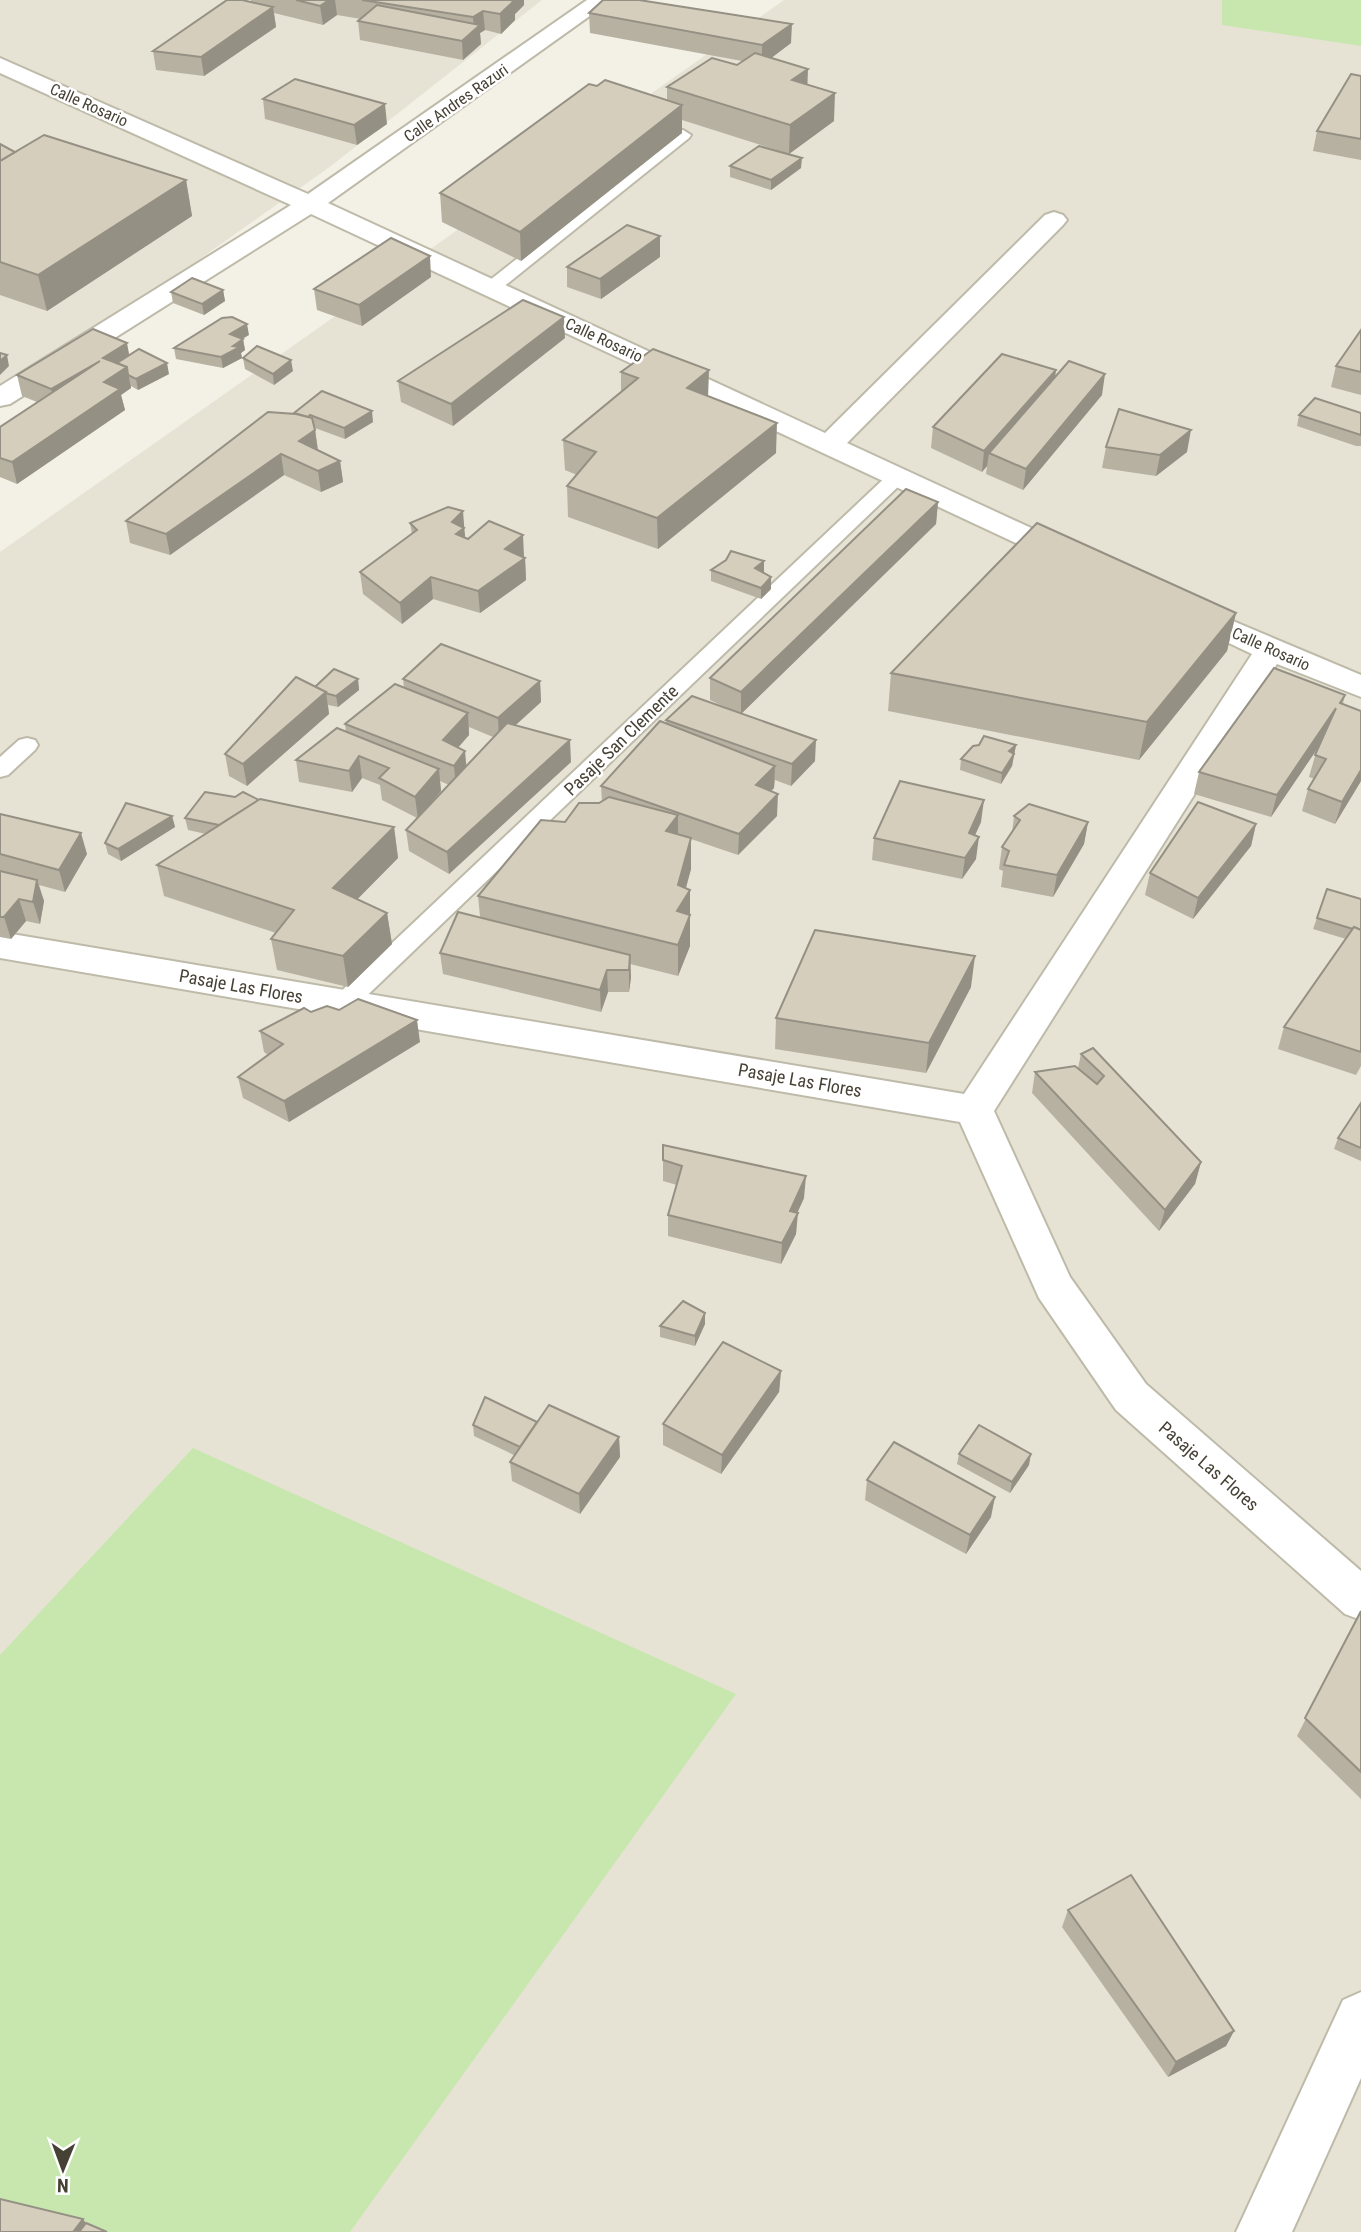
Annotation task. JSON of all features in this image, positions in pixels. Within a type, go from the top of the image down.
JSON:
[{"type":"street","name":"Calle Andres Razuri","points":[[0,398],[310,204],[601,0]]},
{"type":"street","name":"Calle Rosario","points":[[0,65],[310,204],[1096,569]]},
{"type":"street","points":[[829,444],[1054,220]]},
{"type":"street","name":"Calle Rosario","points":[[1158,598],[1270,650],[1361,687]]},
{"type":"street","points":[[974,1110],[1270,650]]},
{"type":"street","name":"Pasaje Las Flores","points":[[0,945],[974,1110],[1054,1286],[1131,1397],[1361,1600]]},
{"type":"street","points":[[1264,2232],[1361,2018]]},
{"type":"lane","points":[[491,288],[682,135]]},
{"type":"lane","name":"Pasaje San Clemente","points":[[344,1003],[897,477]]},
{"type":"lane","points":[[0,770],[27,745]]},
{"type":"shaded area","points":[[0,0],[542,0],[331,166],[0,401]]},
{"type":"shaded area","points":[[784,0],[1361,0],[1361,2232],[0,2232],[0,552]]},
{"type":"green space","points":[[1222,0],[1361,0],[1361,46],[1222,25]]},
{"type":"green space","points":[[193,1448],[736,1694],[350,2232],[73,2232],[0,2203],[0,1655]]},
{"type":"building","points":[[227,0],[242,0],[273,7],[201,57],[153,51]]},
{"type":"building","points":[[296,0],[329,0],[320,6]]},
{"type":"building","points":[[362,0],[514,1],[500,14],[483,11],[473,17]]},
{"type":"building","points":[[603,0],[639,0],[792,24],[762,45],[589,13]]},
{"type":"building","points":[[377,5],[480,25],[462,41],[358,21]]},
{"type":"building","points":[[755,53],[808,69],[792,80],[835,93],[790,125],[667,87],[712,58],[737,65]]},
{"type":"building","points":[[1351,74],[1361,76],[1361,139],[1317,131]]},
{"type":"building","points":[[295,79],[385,104],[354,125],[263,99]]},
{"type":"building","points":[[605,80],[682,105],[520,232],[440,193],[589,84],[597,86]]},
{"type":"building","points":[[44,135],[186,180],[38,275],[0,262],[0,161]]},
{"type":"building","points":[[0,144],[15,152],[0,161]]},
{"type":"building","points":[[759,146],[802,158],[771,180],[730,166]]},
{"type":"building","points":[[627,225],[660,236],[600,279],[567,267]]},
{"type":"building","points":[[391,238],[430,256],[359,305],[314,289]]},
{"type":"building","points":[[192,278],[223,290],[202,304],[171,292]]},
{"type":"building","points":[[523,300],[564,317],[451,404],[398,381]]},
{"type":"building","points":[[232,317],[247,324],[230,334],[243,339],[233,346],[240,347],[221,357],[174,348],[222,318]]},
{"type":"building","points":[[93,329],[127,343],[103,358],[127,367],[104,382],[120,389],[12,462],[0,458],[0,427],[100,361],[51,389],[17,375]]},
{"type":"building","points":[[1361,330],[1361,372],[1336,366]]},
{"type":"building","points":[[257,346],[291,360],[273,374],[243,358]]},
{"type":"building","points":[[139,349],[167,363],[136,379],[128,375],[127,367],[117,363]]},
{"type":"building","points":[[653,349],[709,370],[687,388],[777,423],[657,518],[567,486],[596,452],[563,440],[638,378],[621,372]]},
{"type":"building","points":[[1002,354],[1056,370],[984,451],[933,427]]},
{"type":"building","points":[[1069,361],[1105,374],[1026,469],[989,453]]},
{"type":"building","points":[[322,391],[372,411],[344,428],[310,415],[308,417],[294,413]]},
{"type":"building","points":[[1315,398],[1361,413],[1361,435],[1299,415]]},
{"type":"building","points":[[1119,409],[1191,430],[1160,455],[1106,447]]},
{"type":"building","points":[[268,412],[312,418],[315,430],[299,441],[340,461],[318,471],[281,454],[166,534],[126,521]]},
{"type":"building","points":[[906,489],[938,502],[741,692],[710,678]]},
{"type":"building","points":[[448,507],[463,511],[452,522],[464,528],[456,534],[468,539],[489,521],[523,535],[505,549],[525,558],[478,591],[431,577],[400,603],[360,572],[417,530],[410,523]]},
{"type":"building","points":[[1037,523],[1236,613],[1147,722],[891,673]]},
{"type":"building","points":[[731,551],[764,561],[755,568],[771,577],[761,588],[711,570],[726,560]]},
{"type":"building","points":[[441,644],[540,681],[498,718],[403,679]]},
{"type":"building","points":[[1274,668],[1345,695],[1340,703],[1361,711],[1361,770],[1342,802],[1308,789],[1326,759],[1315,755],[1336,708],[1277,795],[1199,772]]},
{"type":"building","points":[[334,669],[358,679],[336,696],[315,687]]},
{"type":"building","points":[[296,677],[326,692],[243,764],[225,754]]},
{"type":"building","points":[[395,684],[468,713],[443,740],[465,751],[454,766],[345,724]]},
{"type":"building","points":[[692,696],[816,740],[792,764],[666,720]]},
{"type":"building","points":[[660,721],[775,766],[756,785],[778,794],[739,834],[601,786]]},
{"type":"building","points":[[507,723],[570,740],[447,852],[406,830]]},
{"type":"building","points":[[337,728],[439,769],[415,797],[379,778],[389,768],[359,756],[349,771],[296,760]]},
{"type":"building","points":[[984,736],[1016,745],[1009,751],[1014,754],[1002,773],[961,759],[973,746],[979,745]]},
{"type":"building","points":[[900,781],[984,800],[969,833],[979,837],[965,858],[874,838]]},
{"type":"building","points":[[205,792],[235,797],[243,792],[259,800],[219,825],[185,818]]},
{"type":"building","points":[[609,797],[678,815],[666,831],[691,838],[678,885],[690,890],[677,911],[690,915],[678,945],[478,896],[541,820],[565,822],[579,803],[599,803]]},
{"type":"building","points":[[260,799],[394,827],[333,888],[387,913],[343,956],[271,939],[294,910],[157,865]]},
{"type":"building","points":[[1198,802],[1256,824],[1198,898],[1150,873]]},
{"type":"building","points":[[126,803],[172,816],[118,849],[105,843]]},
{"type":"building","points":[[1029,804],[1088,822],[1057,875],[1004,865],[1009,851],[1002,847],[1020,820],[1014,816]]},
{"type":"building","points":[[0,814],[81,833],[59,870],[0,854]]},
{"type":"building","points":[[0,871],[37,880],[33,902],[19,899],[4,917],[0,917]]},
{"type":"building","points":[[1327,889],[1361,899],[1361,930],[1317,918]]},
{"type":"building","points":[[458,912],[630,955],[629,970],[607,970],[600,990],[440,953]]},
{"type":"building","points":[[1354,927],[1361,930],[1361,1052],[1284,1027]]},
{"type":"building","points":[[815,930],[975,956],[929,1043],[776,1018]]},
{"type":"building","points":[[358,999],[417,1020],[284,1101],[238,1077],[283,1044],[260,1031],[304,1008],[311,1012],[327,1006],[339,1010]]},
{"type":"building","points":[[1093,1048],[1201,1162],[1165,1210],[1035,1072],[1075,1066],[1097,1084],[1104,1076],[1081,1054]]},
{"type":"building","points":[[1361,1103],[1361,1148],[1338,1138]]},
{"type":"building","points":[[663,1145],[806,1176],[790,1211],[798,1213],[782,1243],[668,1215],[682,1166],[663,1160]]},
{"type":"building","points":[[683,1301],[705,1313],[695,1336],[660,1326]]},
{"type":"building","points":[[723,1342],[781,1371],[722,1455],[663,1424]]},
{"type":"building","points":[[485,1397],[537,1422],[520,1447],[473,1425]]},
{"type":"building","points":[[549,1405],[619,1437],[579,1494],[510,1462]]},
{"type":"building","points":[[979,1425],[1031,1454],[1012,1482],[959,1454]]},
{"type":"building","points":[[894,1442],[995,1497],[970,1535],[867,1480]]},
{"type":"building","points":[[1361,1611],[1361,1772],[1305,1718]]},
{"type":"building","points":[[1131,1875],[1234,2031],[1176,2062],[1068,1910]]},
{"type":"building","points":[[0,2199],[83,2219],[73,2232],[0,2232]]},
{"type":"building","points":[[86,2223],[107,2232],[79,2232]]}]
